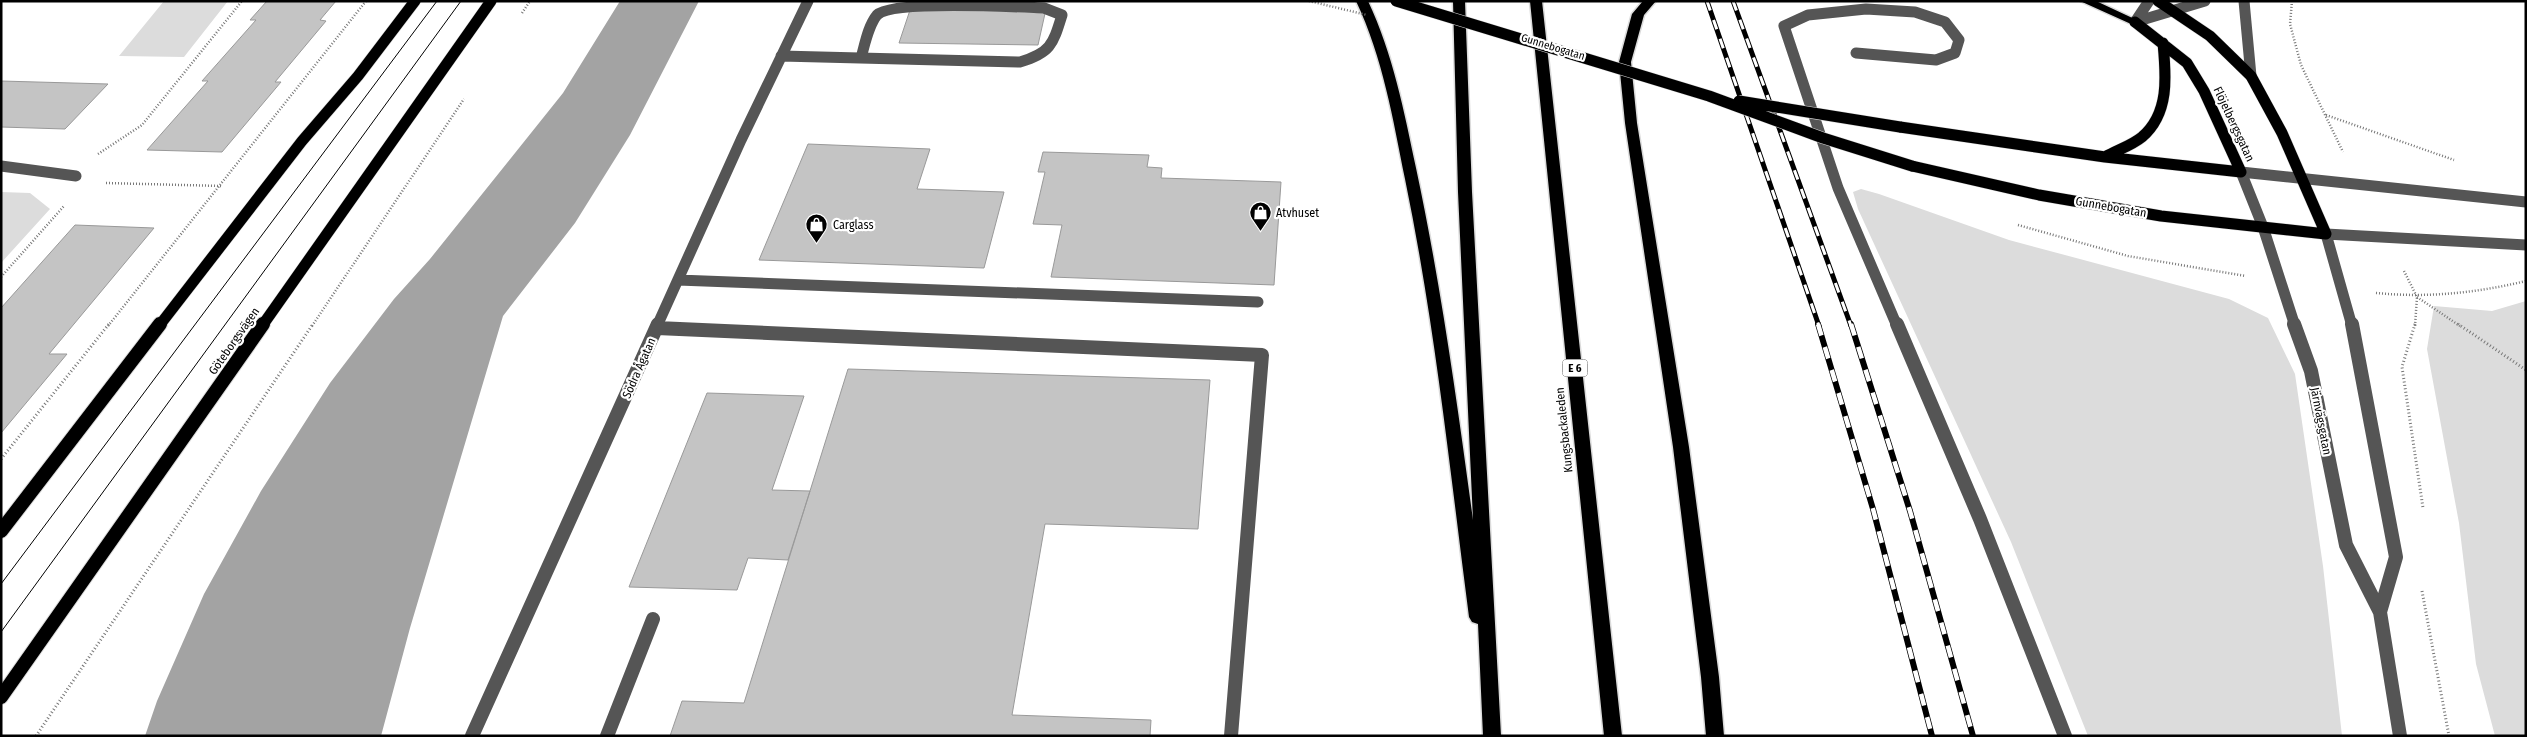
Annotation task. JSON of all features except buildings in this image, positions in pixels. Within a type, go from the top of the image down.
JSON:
[{"type":"highway","points":[[1362,1],[1374,24],[1388,70],[1425,237],[1491,715]]},
{"type":"highway","points":[[1459,1],[1466,202],[1492,736]]},
{"type":"highway","name":"Kungsbackaleden","points":[[1536,1],[1613,736]]},
{"type":"highway","points":[[1650,1],[1638,14],[1625,62],[1631,123],[1681,447],[1710,677],[1715,736]]},
{"type":"highway","points":[[2086,1],[2135,22]]},
{"type":"main road","points":[[1,531],[302,141],[358,76],[415,1]]},
{"type":"main road","name":"Göteborgsvägen","points":[[1,697],[491,1]]},
{"type":"main road","name":"Gunnebogatan","points":[[1396,1],[1710,96],[1824,138],[1912,166],[2048,196],[2161,216],[2326,234]]},
{"type":"main road","points":[[2158,1],[2210,36],[2251,76],[2282,133],[2326,234]]},
{"type":"main road","name":"Flöjelbergsgatan","points":[[2135,22],[2186,63],[2204,91],[2241,172]]},
{"type":"main road","points":[[2105,157],[2143,136],[2159,115],[2166,77],[2163,43]]},
{"type":"main road","name":"Gunnebogatan","points":[[1710,96],[1900,127],[2105,157],[2241,172]]},
{"type":"street","name":"Södra Ågatan","points":[[472,736],[678,280],[808,1]]},
{"type":"street","points":[[2135,22],[2149,1]]},
{"type":"street","points":[[2135,22],[2205,1]]},
{"type":"street","points":[[2244,1],[2251,76]]},
{"type":"street","points":[[781,56],[1020,62],[1039,57],[1051,48],[1062,15],[1044,8],[901,5],[888,8],[878,14],[871,26],[861,58]]},
{"type":"street","points":[[1856,53],[1936,60],[1955,52],[1959,40],[1945,22],[1915,12],[1866,9],[1808,15],[1784,26],[1838,188],[1980,519],[2065,736]]},
{"type":"street","points":[[1,166],[76,176]]},
{"type":"street","name":"Gunnebogatan","points":[[2241,172],[2526,202]]},
{"type":"street","name":"Flöjelbergsgatan","points":[[2241,172],[2263,227]]},
{"type":"street","name":"Järnvägsgatan","points":[[2263,227],[2279,281],[2311,371],[2346,546],[2380,612],[2400,736]]},
{"type":"street","name":"Gunnebogatan","points":[[2326,234],[2526,245]]},
{"type":"street","name":"Järnvägsgatan","points":[[2326,234],[2342,289],[2364,382],[2396,557],[2380,612]]},
{"type":"street","points":[[678,280],[1258,302]]},
{"type":"street","points":[[657,328],[1262,355],[1231,736]]},
{"type":"street","points":[[607,736],[653,619]]},
{"type":"path","points":[[1,277],[66,203],[76,176],[100,152],[142,125],[242,1]]},
{"type":"path","points":[[1,459],[221,186],[366,1]]},
{"type":"path","points":[[519,18],[530,1]]},
{"type":"path","points":[[36,736],[468,92]]},
{"type":"path","points":[[2325,115],[2443,158],[2459,162]]},
{"type":"path","points":[[76,176],[103,182],[221,186]]},
{"type":"path","points":[[2011,223],[2128,256],[2182,267],[2279,281]]},
{"type":"path","points":[[2342,289],[2416,297],[2484,292],[2526,281]]},
{"type":"path","points":[[2416,297],[2526,370]]},
{"type":"shaded area","points":[[164,1],[228,1],[184,57],[119,56]]},
{"type":"shaded area","points":[[620,1],[699,1],[630,135],[575,223],[503,316],[410,628],[381,736],[145,736],[157,701],[204,594],[261,491],[330,383],[394,299],[430,259],[563,93]]},
{"type":"shaded area","points":[[1861,189],[2009,240],[2229,299],[2268,318],[2295,374],[2323,566],[2342,736],[2088,736],[2011,542],[1858,209],[1853,192]]},
{"type":"shaded area","points":[[1,192],[30,193],[50,209],[1,263]]},
{"type":"shaded area","points":[[2526,301],[2526,736],[2495,736],[2476,664],[2459,523],[2427,349],[2434,306],[2492,311]]},
{"type":"tram line","points":[[1,584],[437,1]]},
{"type":"tram line","points":[[1,632],[461,1]]},
{"type":"railway","points":[[1707,1],[1819,326]]},
{"type":"railway","points":[[1733,1],[1851,326]]},
{"type":"railway","points":[[1818,324],[1873,509],[1932,736]]},
{"type":"railway","points":[[1851,324],[1910,511],[1973,736]]},
{"type":"place","name":"Atvhuset","points":[[1260,232]]},
{"type":"place","name":"Carglass","points":[[817,244]]}]
